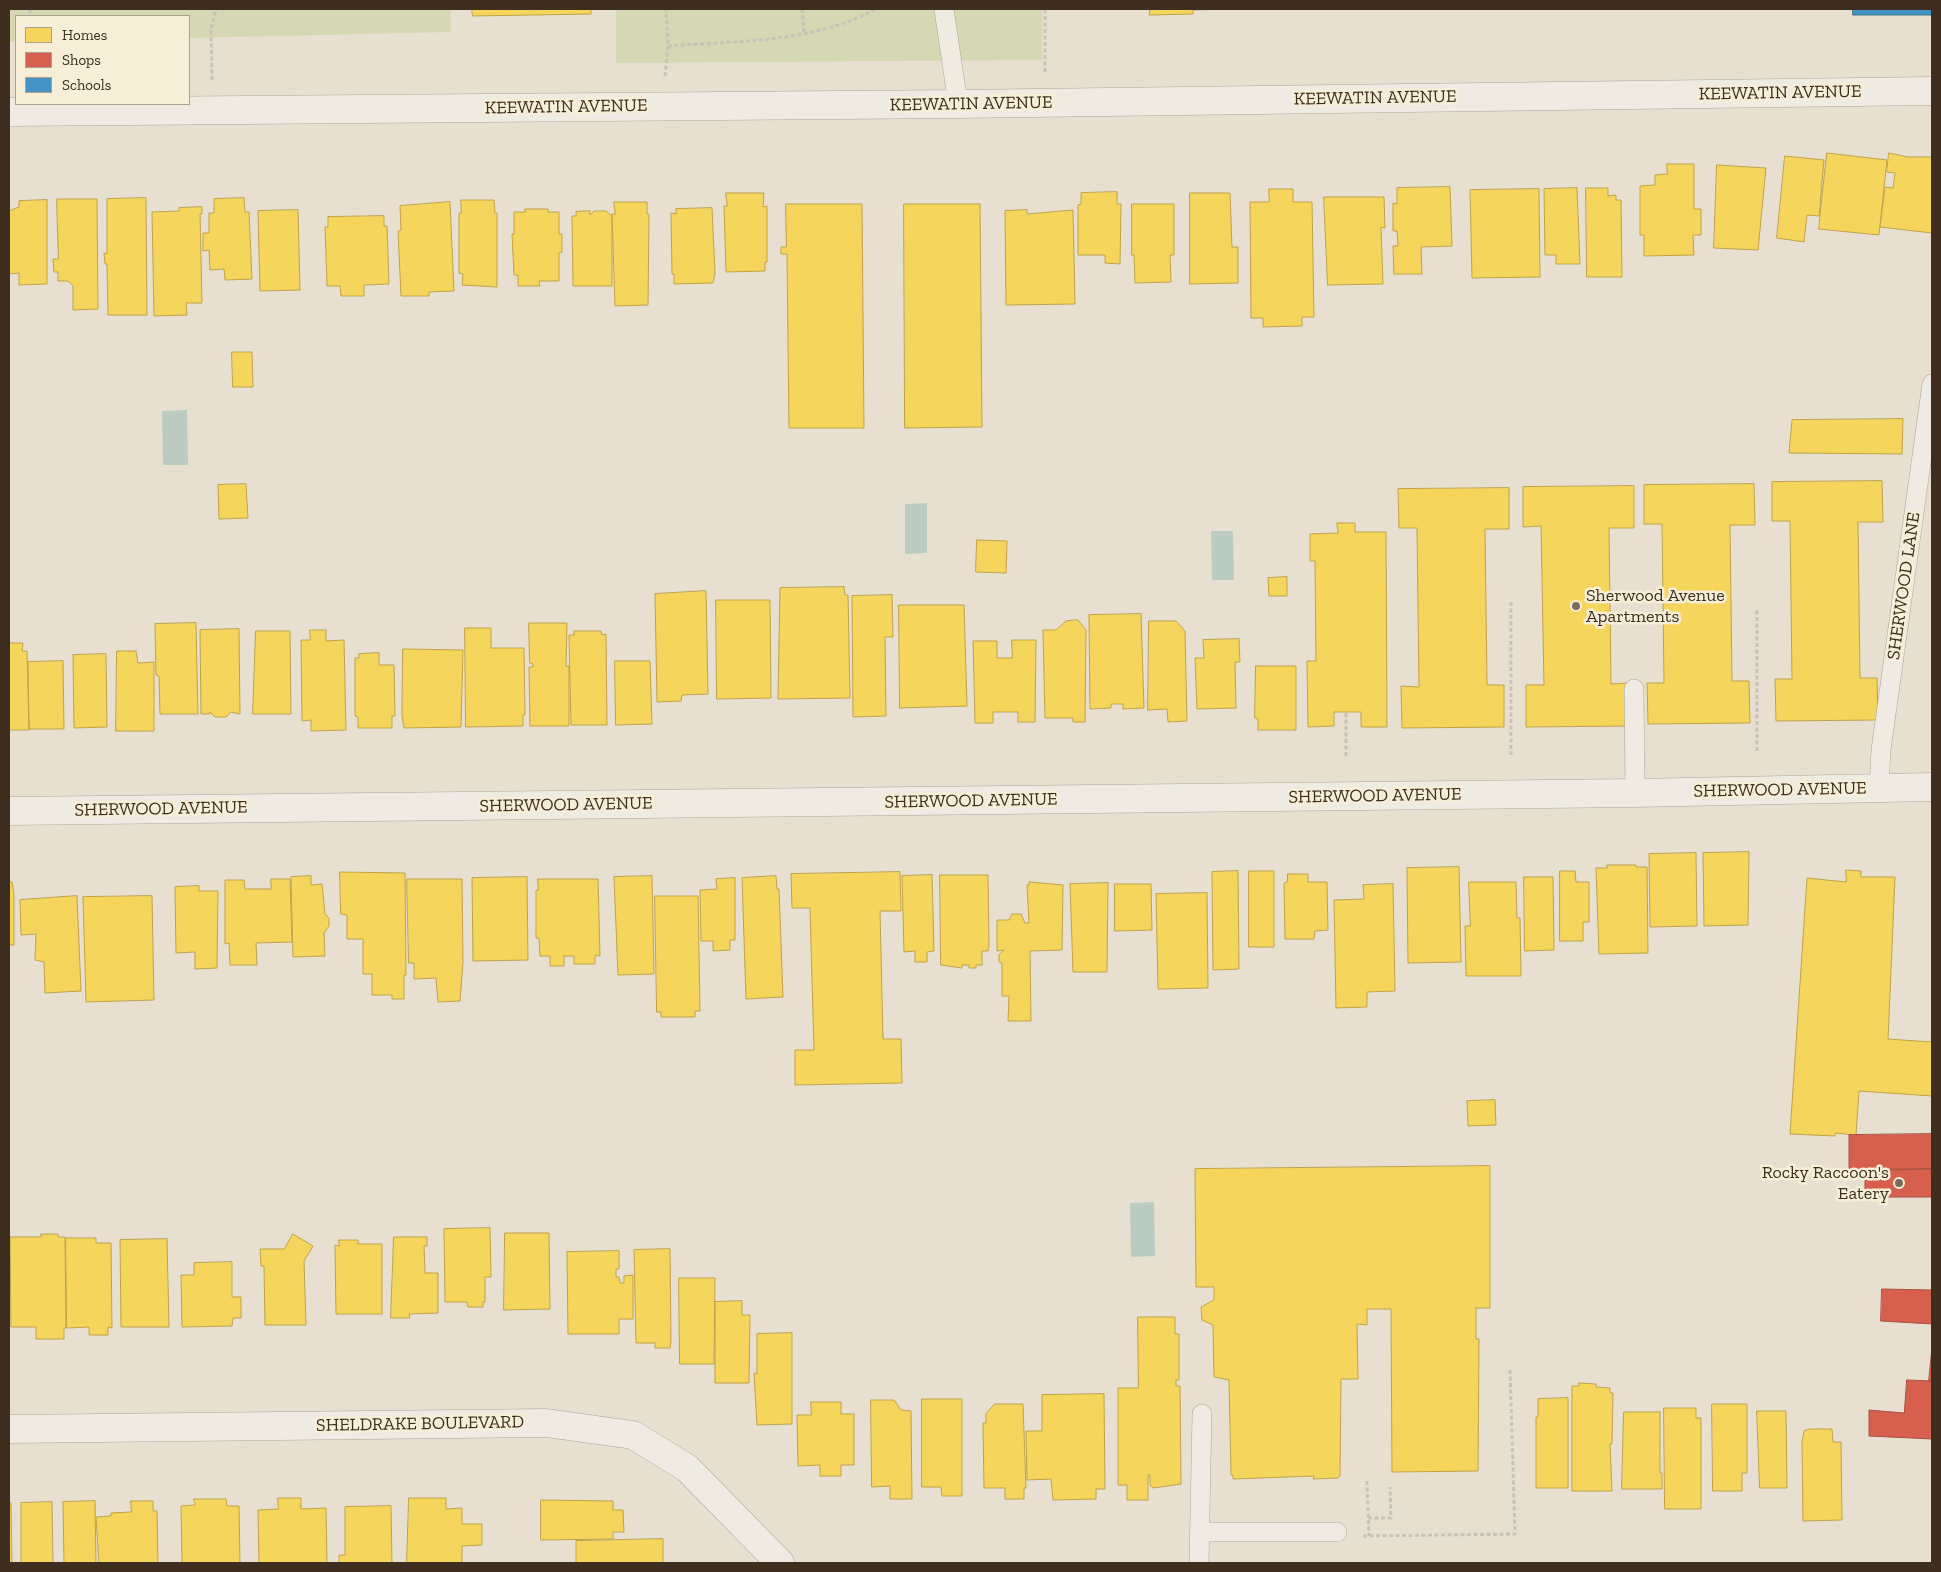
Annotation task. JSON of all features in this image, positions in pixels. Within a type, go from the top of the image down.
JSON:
[{"type":"street","name":"KEEWATIN AVENUE","points":[[9,112],[958,104],[1932,91]]},
{"type":"street","name":"SHERWOOD AVENUE","points":[[9,811],[1635,793],[1932,787]]},
{"type":"street","name":"SHELDRAKE BOULEVARD","points":[[9,1429],[546,1423],[633,1435],[687,1468],[780,1563]]},
{"type":"lane","points":[[944,9],[958,104]]},
{"type":"lane","name":"SHERWOOD LANE","points":[[1879,788],[1881,750],[1932,384]]},
{"type":"lane","points":[[1634,689],[1635,793]]},
{"type":"lane","points":[[1199,1563],[1202,1414]]},
{"type":"lane","points":[[1200,1532],[1337,1532]]},
{"type":"path","points":[[212,83],[211,30],[216,9]]},
{"type":"path","points":[[665,77],[668,46],[666,9]]},
{"type":"path","points":[[802,9],[804,33]]},
{"type":"path","points":[[668,46],[778,38],[821,30],[876,9]]},
{"type":"path","points":[[1045,9],[1045,73]]},
{"type":"path","points":[[1511,602],[1511,755]]},
{"type":"path","points":[[1757,608],[1757,751]]},
{"type":"path","points":[[1346,712],[1346,756]]},
{"type":"path","points":[[1337,1532],[1348,1536],[1515,1534],[1510,1370]]},
{"type":"path","points":[[1367,1481],[1369,1536]]},
{"type":"path","points":[[1368,1518],[1391,1518],[1390,1487]]},
{"type":"green space","points":[[9,9],[450,9],[451,32],[190,38],[190,15],[15,15],[15,42],[9,42]]},
{"type":"green space","points":[[616,9],[1042,9],[1042,60],[616,63]]},
{"type":"shaded area","points":[[187,410],[188,465],[163,465],[162,411]]},
{"type":"shaded area","points":[[927,503],[927,553],[905,554],[905,504]]},
{"type":"shaded area","points":[[1211,531],[1233,531],[1234,580],[1212,580]]},
{"type":"shaded area","points":[[1154,1202],[1155,1256],[1131,1257],[1130,1203]]},
{"type":"building: Homes","points":[[472,9],[591,9],[591,14],[473,16]]},
{"type":"building: Homes","points":[[1114,9],[1228,9],[1193,10],[1193,14],[1149,15],[1150,10]]},
{"type":"building: Homes","points":[[1827,153],[1887,160],[1879,235],[1819,229]]},
{"type":"building: Homes","points":[[1889,153],[1908,157],[1932,157],[1932,233],[1880,227],[1885,187],[1893,188],[1895,173],[1887,172]]},
{"type":"building: Homes","points":[[1785,156],[1824,160],[1819,216],[1807,215],[1804,242],[1777,238]]},
{"type":"building: Homes","points":[[1667,164],[1694,164],[1694,209],[1701,209],[1701,235],[1693,235],[1694,255],[1644,256],[1644,235],[1640,235],[1640,186],[1655,185],[1655,175],[1667,174]]},
{"type":"building: Homes","points":[[1717,165],[1766,168],[1758,250],[1714,248]]},
{"type":"building: Homes","points":[[1450,187],[1452,246],[1421,247],[1422,274],[1394,274],[1393,246],[1398,246],[1397,231],[1393,231],[1393,203],[1397,204],[1397,188]]},
{"type":"building: Homes","points":[[1577,188],[1580,264],[1556,264],[1556,255],[1545,255],[1544,189]]},
{"type":"building: Homes","points":[[1586,188],[1608,188],[1608,196],[1616,195],[1616,200],[1621,200],[1622,277],[1587,277]]},
{"type":"building: Homes","points":[[1269,189],[1293,189],[1293,202],[1312,202],[1314,317],[1302,317],[1302,326],[1263,327],[1263,318],[1251,318],[1250,202],[1269,202]]},
{"type":"building: Homes","points":[[1539,189],[1540,277],[1472,278],[1470,190]]},
{"type":"building: Homes","points":[[1117,192],[1117,204],[1121,204],[1120,264],[1105,263],[1105,255],[1078,255],[1078,205],[1081,204],[1081,193]]},
{"type":"building: Homes","points":[[726,193],[764,193],[763,207],[767,206],[767,262],[765,262],[765,271],[726,272],[724,206],[727,206]]},
{"type":"building: Homes","points":[[1190,193],[1230,193],[1232,247],[1238,247],[1238,283],[1190,284]]},
{"type":"building: Homes","points":[[1324,197],[1384,197],[1385,228],[1381,227],[1383,284],[1328,285]]},
{"type":"building: Homes","points":[[146,198],[147,315],[108,315],[107,264],[105,264],[104,253],[107,254],[107,199]]},
{"type":"building: Homes","points":[[244,198],[245,212],[249,212],[252,279],[225,280],[224,269],[210,270],[209,250],[203,251],[203,233],[209,233],[209,213],[214,213],[214,199]]},
{"type":"building: Homes","points":[[57,199],[97,199],[98,309],[73,310],[73,286],[68,281],[58,281],[58,272],[54,272],[53,259],[58,259]]},
{"type":"building: Homes","points":[[47,200],[47,284],[19,285],[19,273],[9,274],[9,211],[19,207],[19,201]]},
{"type":"building: Homes","points":[[461,200],[494,200],[495,213],[497,213],[497,287],[462,285],[463,274],[459,273],[459,213],[461,213]]},
{"type":"building: Homes","points":[[450,202],[454,291],[429,292],[429,296],[401,296],[398,231],[401,230],[400,206]]},
{"type":"building: Homes","points":[[614,202],[647,202],[647,214],[649,214],[648,305],[615,306],[612,214],[615,214]]},
{"type":"building: Homes","points":[[786,204],[862,204],[864,428],[789,428],[787,254],[781,254],[781,247],[786,247]]},
{"type":"building: Homes","points":[[904,204],[980,204],[982,427],[905,428]]},
{"type":"building: Homes","points":[[1132,204],[1174,204],[1174,255],[1170,255],[1171,282],[1135,283],[1134,255],[1132,255]]},
{"type":"building: Homes","points":[[202,207],[202,214],[200,214],[202,303],[186,303],[187,315],[154,316],[152,212],[179,211],[179,208]]},
{"type":"building: Homes","points":[[712,208],[715,273],[713,283],[674,284],[674,274],[672,274],[671,213],[676,214],[676,209]]},
{"type":"building: Homes","points":[[525,209],[548,209],[548,212],[559,212],[559,234],[562,234],[562,252],[559,253],[559,281],[539,281],[540,286],[518,286],[518,275],[514,275],[512,234],[514,234],[514,212],[525,212]]},
{"type":"building: Homes","points":[[298,210],[300,290],[260,291],[258,211]]},
{"type":"building: Homes","points":[[1027,210],[1027,214],[1073,210],[1075,304],[1006,305],[1005,211]]},
{"type":"building: Homes","points":[[590,211],[590,215],[594,211],[606,211],[612,216],[612,286],[573,286],[572,216],[576,216],[576,212]]},
{"type":"building: Homes","points":[[384,216],[384,226],[387,226],[389,284],[364,285],[364,296],[341,296],[340,286],[327,286],[325,227],[328,227],[328,217]]},
{"type":"building: Homes","points":[[232,352],[252,352],[253,387],[233,387]]},
{"type":"building: Homes","points":[[1903,419],[1902,454],[1789,453],[1792,420]]},
{"type":"building: Homes","points":[[1882,481],[1883,522],[1858,522],[1860,678],[1877,678],[1878,720],[1776,721],[1775,679],[1792,679],[1790,521],[1772,521],[1772,482]]},
{"type":"building: Homes","points":[[246,484],[248,518],[219,519],[218,485]]},
{"type":"building: Homes","name":"Sherwood Avenue Apartments","points":[[1754,484],[1755,525],[1730,525],[1732,681],[1749,681],[1750,723],[1648,724],[1647,683],[1664,683],[1662,524],[1644,524],[1644,485]]},
{"type":"building: Homes","name":"Sherwood Avenue Apartments","points":[[1634,486],[1634,528],[1609,528],[1611,684],[1628,683],[1629,726],[1526,727],[1526,685],[1544,685],[1541,526],[1523,527],[1523,487]]},
{"type":"building: Homes","points":[[1509,488],[1509,529],[1485,529],[1487,685],[1504,685],[1504,727],[1402,728],[1401,686],[1419,687],[1417,528],[1399,528],[1398,489]]},
{"type":"building: Homes","points":[[1337,523],[1355,523],[1355,532],[1386,532],[1387,727],[1361,727],[1361,712],[1334,712],[1334,726],[1308,727],[1307,661],[1316,661],[1315,561],[1310,561],[1310,534],[1338,533]]},
{"type":"building: Homes","points":[[977,540],[1007,541],[1006,573],[976,572]]},
{"type":"building: Homes","points":[[1287,577],[1287,596],[1269,596],[1268,578]]},
{"type":"building: Homes","points":[[844,587],[845,595],[848,595],[850,698],[778,699],[780,588]]},
{"type":"building: Homes","points":[[706,591],[708,694],[682,695],[681,701],[657,702],[655,594]]},
{"type":"building: Homes","points":[[892,595],[893,637],[885,637],[886,716],[853,717],[852,596]]},
{"type":"building: Homes","points":[[716,600],[770,600],[771,698],[717,699]]},
{"type":"building: Homes","points":[[899,605],[964,605],[967,706],[900,708]]},
{"type":"building: Homes","points":[[1141,614],[1144,708],[1123,709],[1123,704],[1111,704],[1111,708],[1090,709],[1089,615]]},
{"type":"building: Homes","points":[[1078,620],[1086,630],[1085,722],[1073,722],[1073,718],[1045,718],[1043,630],[1056,630],[1066,621]]},
{"type":"building: Homes","points":[[1149,621],[1176,621],[1185,631],[1187,721],[1168,722],[1167,709],[1148,710]]},
{"type":"building: Homes","points":[[196,623],[198,714],[160,714],[159,676],[156,675],[155,624]]},
{"type":"building: Homes","points":[[529,623],[567,623],[566,666],[569,666],[569,726],[530,726],[529,667],[533,667],[533,664],[530,663]]},
{"type":"building: Homes","points":[[465,628],[491,628],[491,648],[524,648],[525,715],[523,715],[523,726],[466,727]]},
{"type":"building: Homes","points":[[239,629],[240,714],[231,712],[226,717],[215,717],[210,712],[210,714],[201,714],[200,630]]},
{"type":"building: Homes","points":[[310,630],[326,630],[326,641],[344,640],[346,730],[311,731],[311,720],[302,721],[301,640],[310,640]]},
{"type":"building: Homes","points":[[256,631],[290,631],[291,714],[253,714]]},
{"type":"building: Homes","points":[[574,631],[601,631],[602,635],[606,634],[607,725],[571,725],[569,635],[574,635]]},
{"type":"building: Homes","points":[[1239,639],[1240,662],[1235,662],[1236,708],[1197,709],[1195,658],[1204,658],[1203,640]]},
{"type":"building: Homes","points":[[1012,640],[1036,640],[1035,722],[1018,722],[1018,712],[993,712],[993,723],[975,723],[973,641],[997,641],[997,658],[1012,658]]},
{"type":"building: Homes","points":[[9,643],[23,643],[22,651],[27,651],[29,730],[9,730]]},
{"type":"building: Homes","points":[[403,649],[463,650],[461,727],[404,728],[402,716]]},
{"type":"building: Homes","points":[[117,651],[136,651],[138,663],[154,662],[154,731],[116,731]]},
{"type":"building: Homes","points":[[379,653],[379,665],[394,665],[395,716],[392,716],[392,728],[358,728],[358,717],[355,716],[355,658],[359,658],[359,654]]},
{"type":"building: Homes","points":[[106,654],[107,727],[74,728],[73,655]]},
{"type":"building: Homes","points":[[63,661],[64,729],[29,729],[28,662]]},
{"type":"building: Homes","points":[[615,661],[650,661],[652,724],[616,725]]},
{"type":"building: Homes","points":[[1256,666],[1296,666],[1296,730],[1258,730],[1258,719],[1255,718]]},
{"type":"building: Homes","points":[[1749,852],[1748,925],[1704,926],[1703,853]]},
{"type":"building: Homes","points":[[1696,853],[1697,926],[1650,927],[1649,854]]},
{"type":"building: Homes","points":[[1607,865],[1647,867],[1648,953],[1599,954],[1596,868],[1607,868]]},
{"type":"building: Homes","points":[[1459,867],[1461,962],[1408,963],[1407,868]]},
{"type":"building: Homes","points":[[1846,870],[1861,871],[1861,877],[1895,877],[1888,1039],[1931,1042],[1932,1031],[1932,1096],[1859,1091],[1856,1135],[1835,1133],[1835,1136],[1790,1134],[1807,878],[1846,882]]},
{"type":"building: Homes","points":[[1238,871],[1239,969],[1213,970],[1212,872]]},
{"type":"building: Homes","points":[[1249,871],[1274,871],[1274,947],[1249,947]]},
{"type":"building: Homes","points":[[1560,871],[1575,871],[1576,882],[1589,882],[1589,922],[1583,922],[1583,941],[1560,941]]},
{"type":"building: Homes","points":[[340,872],[405,873],[406,975],[404,975],[404,999],[392,999],[392,995],[372,995],[372,974],[363,974],[363,939],[347,939],[347,915],[341,914]]},
{"type":"building: Homes","points":[[900,872],[901,911],[880,911],[883,1039],[901,1039],[902,1083],[795,1085],[795,1050],[814,1050],[810,908],[792,908],[791,874]]},
{"type":"building: Homes","points":[[1288,874],[1308,874],[1308,882],[1327,882],[1328,930],[1315,931],[1314,939],[1285,939],[1284,883],[1287,882]]},
{"type":"building: Homes","points":[[932,875],[934,951],[927,952],[927,962],[915,962],[915,951],[904,952],[902,876]]},
{"type":"building: Homes","points":[[940,875],[988,875],[989,946],[988,951],[982,951],[982,965],[976,965],[976,968],[969,968],[969,965],[962,965],[962,968],[941,965]]},
{"type":"building: Homes","points":[[311,876],[311,885],[322,884],[325,914],[329,918],[329,926],[324,933],[325,956],[293,957],[291,877]]},
{"type":"building: Homes","points":[[652,876],[654,974],[618,975],[614,877]]},
{"type":"building: Homes","points":[[776,876],[777,889],[779,889],[783,997],[746,999],[742,878]]},
{"type":"building: Homes","points":[[527,877],[528,960],[473,961],[472,878]]},
{"type":"building: Homes","points":[[1524,877],[1553,877],[1554,950],[1525,951]]},
{"type":"building: Homes","points":[[735,878],[735,940],[730,940],[730,950],[713,951],[713,941],[701,941],[700,890],[717,889],[716,879]]},
{"type":"building: Homes","points":[[271,879],[290,879],[292,942],[256,943],[257,965],[230,965],[229,943],[225,944],[225,880],[244,880],[245,889],[271,889]]},
{"type":"building: Homes","points":[[407,879],[462,879],[463,962],[460,1001],[438,1002],[436,978],[414,979],[414,963],[409,963]]},
{"type":"building: Homes","points":[[538,879],[598,879],[600,956],[595,955],[595,964],[574,964],[574,956],[564,956],[564,966],[550,966],[550,956],[540,956],[539,938],[536,938],[536,890],[538,890]]},
{"type":"building: Homes","points":[[9,882],[12,882],[14,895],[14,945],[9,945]]},
{"type":"building: Homes","points":[[1029,882],[1063,885],[1062,950],[1030,951],[1031,1021],[1008,1021],[1009,996],[1002,996],[1002,963],[999,962],[999,955],[1004,950],[997,951],[997,920],[1009,920],[1012,914],[1021,914],[1025,923],[1029,923],[1027,885],[1029,885]]},
{"type":"building: Homes","points":[[1469,882],[1516,882],[1517,918],[1520,918],[1521,976],[1466,976],[1465,926],[1470,926]]},
{"type":"building: Homes","points":[[1108,883],[1107,972],[1073,972],[1070,884]]},
{"type":"building: Homes","points":[[1115,884],[1151,884],[1152,930],[1115,931]]},
{"type":"building: Homes","points":[[1393,884],[1395,991],[1367,992],[1367,1007],[1336,1008],[1334,900],[1364,899],[1363,885]]},
{"type":"building: Homes","points":[[199,886],[199,891],[218,891],[217,968],[195,969],[195,952],[176,953],[175,887]]},
{"type":"building: Homes","points":[[1207,893],[1208,988],[1158,989],[1156,894]]},
{"type":"building: Homes","points":[[77,896],[81,991],[45,993],[44,962],[35,960],[36,934],[21,935],[20,900]]},
{"type":"building: Homes","points":[[152,896],[154,1000],[86,1002],[83,897]]},
{"type":"building: Homes","points":[[655,896],[698,896],[700,1011],[695,1011],[695,1017],[661,1017],[661,1012],[657,1012]]},
{"type":"building: Homes","points":[[1495,1100],[1496,1125],[1468,1126],[1467,1101]]},
{"type":"building: Homes","points":[[1490,1166],[1490,1308],[1476,1308],[1476,1339],[1479,1339],[1478,1471],[1392,1472],[1391,1309],[1367,1309],[1367,1325],[1357,1324],[1358,1379],[1341,1379],[1340,1476],[1338,1478],[1313,1479],[1314,1476],[1233,1479],[1233,1475],[1231,1475],[1229,1380],[1214,1377],[1213,1325],[1202,1320],[1201,1307],[1214,1300],[1214,1287],[1196,1287],[1195,1169]]},
{"type":"building: Homes","points":[[490,1228],[491,1277],[485,1277],[485,1302],[483,1302],[483,1307],[468,1307],[467,1302],[445,1302],[444,1229]]},
{"type":"building: Homes","points":[[505,1233],[549,1233],[550,1309],[504,1310]]},
{"type":"building: Homes","points":[[41,1234],[58,1234],[58,1237],[65,1237],[66,1328],[64,1328],[64,1339],[36,1339],[36,1327],[11,1327],[10,1237],[41,1237]]},
{"type":"building: Homes","points":[[293,1234],[313,1246],[304,1261],[306,1325],[265,1325],[264,1266],[261,1266],[260,1249],[284,1249]]},
{"type":"building: Homes","points":[[394,1237],[427,1237],[427,1246],[424,1246],[425,1273],[438,1273],[438,1313],[409,1314],[410,1318],[391,1318]]},
{"type":"building: Homes","points":[[66,1238],[96,1238],[96,1243],[111,1243],[112,1328],[108,1327],[108,1335],[89,1335],[89,1327],[67,1328]]},
{"type":"building: Homes","points":[[167,1239],[169,1327],[121,1327],[120,1240]]},
{"type":"building: Homes","points":[[339,1240],[358,1240],[358,1244],[382,1244],[382,1314],[336,1314],[335,1245],[339,1246]]},
{"type":"building: Homes","points":[[670,1249],[671,1342],[670,1348],[655,1348],[655,1343],[636,1343],[634,1250]]},
{"type":"building: Homes","points":[[619,1251],[619,1269],[616,1269],[616,1277],[619,1277],[620,1283],[624,1283],[624,1276],[633,1275],[633,1319],[619,1319],[619,1334],[568,1334],[567,1252]]},
{"type":"building: Homes","points":[[232,1262],[232,1297],[241,1297],[241,1318],[233,1318],[232,1326],[182,1327],[181,1275],[194,1275],[194,1263]]},
{"type":"building: Homes","points":[[679,1278],[715,1278],[714,1364],[680,1364]]},
{"type":"building: Homes","points":[[742,1301],[742,1315],[750,1315],[749,1383],[715,1383],[715,1302]]},
{"type":"building: Homes","points":[[1138,1317],[1175,1317],[1175,1334],[1179,1334],[1179,1380],[1176,1380],[1176,1386],[1180,1386],[1181,1484],[1153,1488],[1150,1485],[1150,1475],[1148,1475],[1148,1500],[1127,1500],[1127,1485],[1118,1485],[1118,1388],[1138,1388]]},
{"type":"building: Homes","points":[[792,1333],[792,1424],[757,1425],[754,1373],[757,1374],[757,1334]]},
{"type":"building: Homes","points":[[1579,1383],[1596,1384],[1596,1387],[1610,1388],[1610,1393],[1613,1393],[1612,1444],[1610,1444],[1612,1491],[1572,1491],[1572,1386],[1579,1386]]},
{"type":"building: Homes","points":[[1104,1394],[1105,1489],[1096,1489],[1096,1499],[1053,1500],[1051,1479],[1027,1480],[1026,1431],[1042,1431],[1042,1395]]},
{"type":"building: Homes","points":[[1568,1398],[1568,1488],[1536,1488],[1536,1417],[1538,1417],[1538,1399]]},
{"type":"building: Homes","points":[[922,1399],[962,1399],[962,1496],[942,1496],[941,1487],[922,1487]]},
{"type":"building: Homes","points":[[871,1400],[894,1400],[901,1410],[911,1411],[912,1499],[890,1499],[890,1486],[872,1487]]},
{"type":"building: Homes","points":[[811,1402],[841,1402],[841,1414],[854,1414],[854,1465],[841,1465],[841,1476],[820,1476],[820,1465],[798,1466],[797,1415],[811,1415]]},
{"type":"building: Homes","points":[[995,1404],[1023,1404],[1026,1488],[1024,1488],[1024,1499],[1005,1499],[1005,1488],[984,1488],[983,1423],[986,1423],[986,1414]]},
{"type":"building: Homes","points":[[1712,1404],[1747,1404],[1747,1473],[1742,1473],[1742,1491],[1713,1491]]},
{"type":"building: Homes","points":[[1664,1408],[1696,1408],[1696,1418],[1701,1418],[1701,1509],[1665,1509]]},
{"type":"building: Homes","points":[[1757,1411],[1786,1411],[1787,1488],[1760,1488]]},
{"type":"building: Homes","points":[[1624,1412],[1660,1412],[1660,1473],[1662,1473],[1662,1489],[1622,1489]]},
{"type":"building: Homes","points":[[1810,1429],[1832,1429],[1833,1442],[1841,1442],[1842,1520],[1803,1521],[1802,1442],[1804,1431]]},
{"type":"building: Homes","points":[[278,1498],[301,1498],[301,1509],[326,1508],[327,1563],[259,1563],[258,1510],[278,1509]]},
{"type":"building: Homes","points":[[409,1498],[446,1498],[446,1509],[462,1508],[462,1524],[482,1524],[482,1545],[462,1546],[462,1562],[460,1563],[407,1563]]},
{"type":"building: Homes","points":[[194,1499],[226,1499],[227,1506],[239,1506],[240,1563],[182,1563],[181,1506],[195,1505]]},
{"type":"building: Homes","points":[[541,1500],[613,1501],[613,1510],[623,1510],[624,1532],[613,1532],[613,1539],[541,1540]]},
{"type":"building: Homes","points":[[95,1501],[96,1563],[64,1563],[63,1502]]},
{"type":"building: Homes","points":[[131,1501],[153,1501],[153,1511],[157,1511],[158,1563],[99,1563],[96,1517],[111,1516],[111,1513],[131,1512]]},
{"type":"building: Homes","points":[[52,1502],[53,1563],[21,1563],[21,1503]]},
{"type":"building: Homes","points":[[9,1503],[11,1503],[12,1563],[9,1563]]},
{"type":"building: Homes","points":[[391,1506],[392,1563],[339,1563],[339,1555],[345,1555],[345,1507]]},
{"type":"building: Homes","points":[[663,1539],[663,1563],[576,1563],[576,1541]]},
{"type":"building: Shops","points":[[1932,1134],[1932,1169],[1849,1171],[1849,1135]]},
{"type":"building: Shops","name":"Rocky Raccoon's Eatery","points":[[1932,1169],[1932,1197],[1865,1197],[1865,1170]]},
{"type":"building: Shops","points":[[1882,1289],[1932,1290],[1932,1324],[1881,1321]]},
{"type":"building: Shops","points":[[1932,1348],[1932,1381],[1929,1381]]},
{"type":"building: Shops","points":[[1907,1380],[1932,1381],[1932,1439],[1869,1436],[1869,1410],[1904,1413]]},
{"type":"building: Schools","points":[[1853,9],[1932,9],[1932,15],[1853,15]]},
{"type":"place","name":"Sherwood Avenue Apartments","points":[[1576,606]]},
{"type":"place","name":"Rocky Raccoon's Eatery","points":[[1899,1183]]}]
